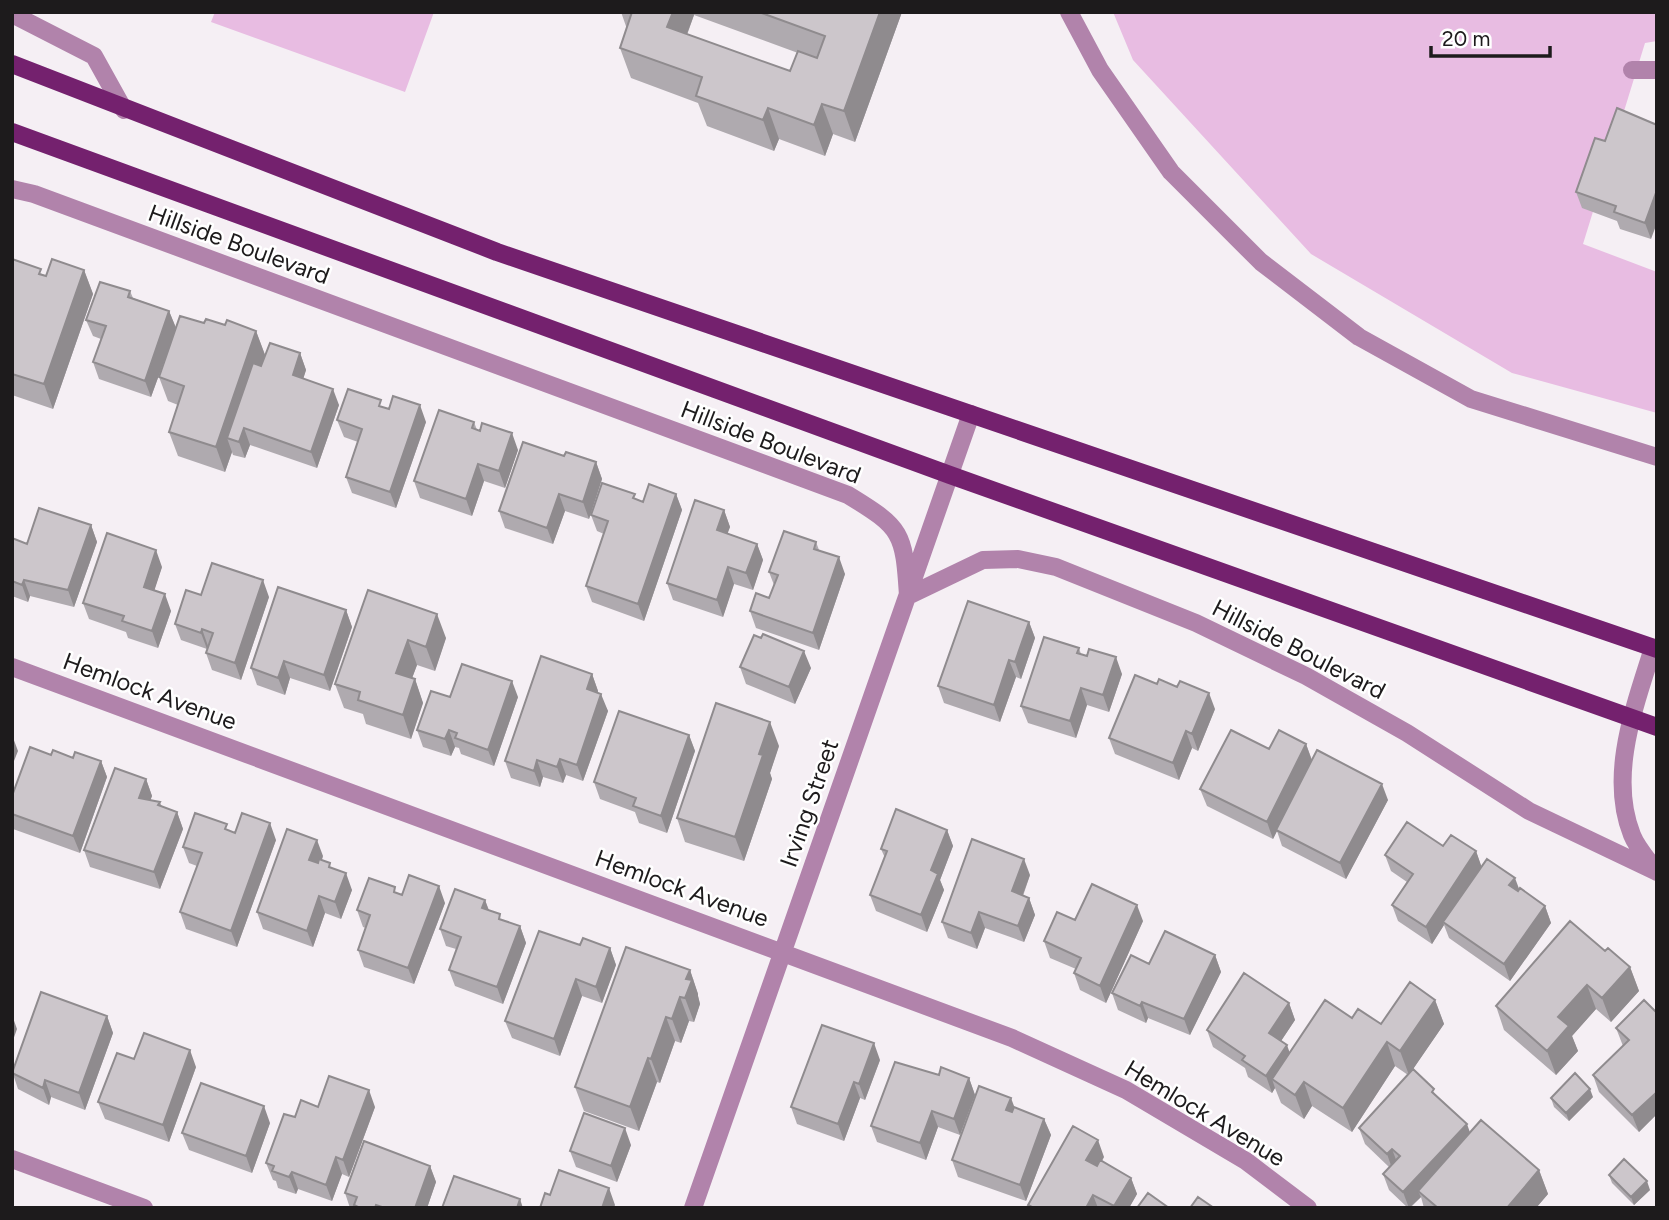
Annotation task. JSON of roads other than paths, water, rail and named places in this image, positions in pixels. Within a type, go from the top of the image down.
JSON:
[{"type":"main road","name":"Hillside Boulevard","points":[[12,64],[124,110],[497,252],[1257,515],[1655,649]]},
{"type":"main road","name":"Hillside Boulevard","points":[[12,132],[950,475],[1631,719]]},
{"type":"main road","points":[[1631,719],[1657,727]]},
{"type":"street","points":[[1069,12],[1100,70],[1171,172],[1261,262],[1359,337],[1471,399],[1657,457]]},
{"type":"street","points":[[12,13],[94,56],[124,110]]},
{"type":"street","points":[[1632,70],[1657,70]]},
{"type":"street","name":"Hillside Boulevard","points":[[12,189],[34,194],[848,495],[882,516],[900,535],[908,596],[983,560],[1018,559],[1056,567],[1196,623],[1306,676],[1407,733],[1529,811],[1657,872]]},
{"type":"street","name":"Irving Street","points":[[693,1208],[971,414]]},
{"type":"street","name":"Hillside Boulevard","points":[[1655,649],[1631,719],[1624,758],[1624,794],[1632,836],[1657,872]]},
{"type":"street","name":"Hemlock Avenue","points":[[12,667],[1012,1038],[1126,1090],[1246,1161],[1308,1208]]},
{"type":"street","points":[[12,1159],[144,1208]]}]
